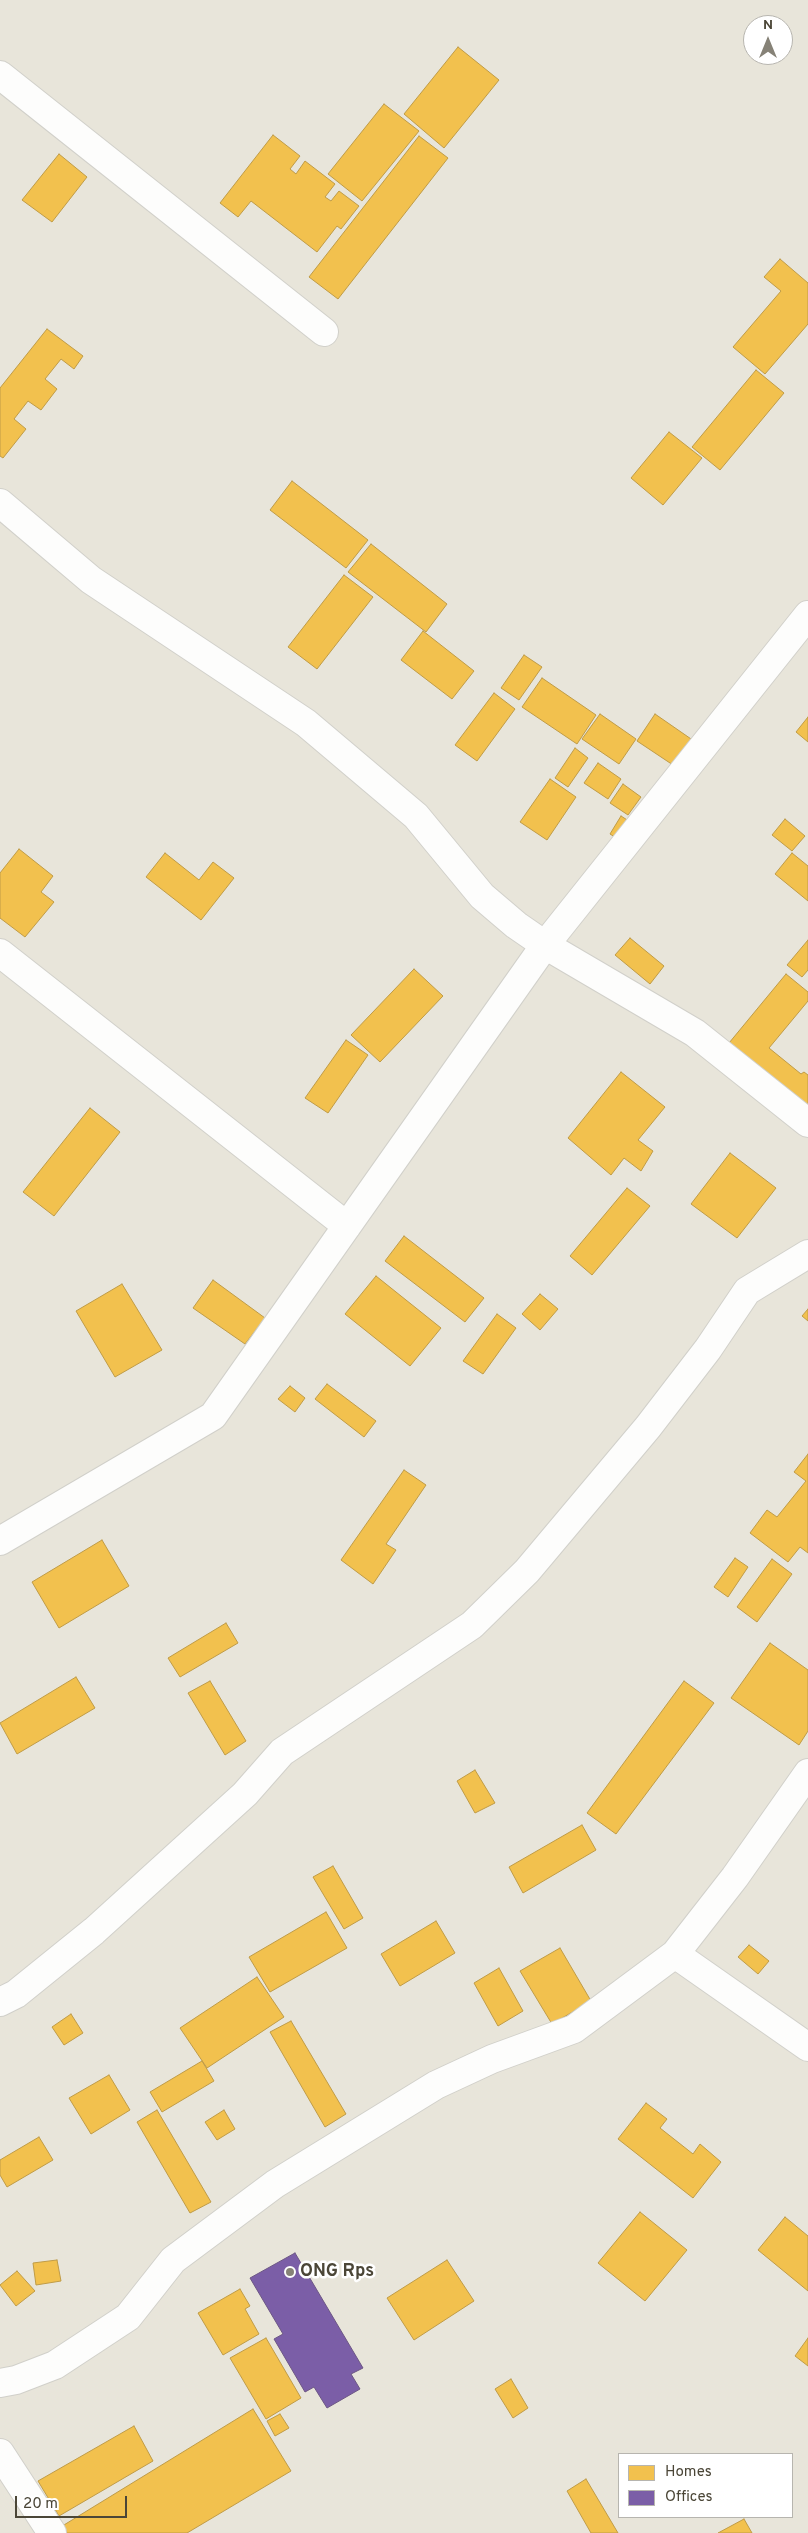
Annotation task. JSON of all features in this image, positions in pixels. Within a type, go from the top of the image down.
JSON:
[{"type":"street","points":[[0,75],[324,332]]},
{"type":"street","points":[[0,503],[91,580],[306,723],[416,816],[482,896],[516,925],[545,946],[695,1033],[808,1123]]},
{"type":"street","points":[[0,1541],[213,1416],[545,946],[808,615]]},
{"type":"street","points":[[0,953],[347,1226]]},
{"type":"street","points":[[0,2002],[16,1994],[94,1931],[245,1794],[282,1752],[472,1625],[527,1571],[642,1435],[708,1349],[748,1291],[808,1254]]},
{"type":"street","points":[[0,2383],[55,2365],[128,2317],[173,2260],[275,2184],[436,2085],[492,2059],[574,2029],[675,1954],[735,1877],[808,1772]]},
{"type":"street","points":[[675,1954],[808,2047]]},
{"type":"street","points":[[0,2453],[52,2533]]},
{"type":"shaded area","points":[[0,0],[808,0],[808,2533],[0,2533]]},
{"type":"building: Homes","points":[[458,47],[499,80],[444,148],[404,114]]},
{"type":"building: Homes","points":[[384,104],[419,131],[362,201],[328,174]]},
{"type":"building: Homes","points":[[273,135],[300,156],[290,169],[296,174],[305,161],[335,184],[325,197],[331,201],[339,191],[359,206],[341,229],[337,226],[317,252],[251,201],[238,217],[220,203]]},
{"type":"building: Homes","points":[[419,136],[448,158],[338,299],[309,277]]},
{"type":"building: Homes","points":[[59,154],[87,177],[52,222],[22,200]]},
{"type":"building: Homes","points":[[780,259],[808,283],[808,324],[765,374],[733,347],[781,291],[764,277]]},
{"type":"building: Homes","points":[[47,329],[83,356],[74,369],[61,359],[45,379],[57,389],[41,410],[28,401],[14,419],[26,429],[3,458],[0,456],[0,388]]},
{"type":"building: Homes","points":[[756,370],[784,393],[720,470],[692,447]]},
{"type":"building: Homes","points":[[669,432],[702,458],[663,505],[631,478]]},
{"type":"building: Homes","points":[[292,481],[368,540],[346,568],[270,510]]},
{"type":"building: Homes","points":[[371,544],[447,604],[426,632],[348,572]]},
{"type":"building: Homes","points":[[344,575],[373,597],[317,669],[288,647]]},
{"type":"building: Homes","points":[[423,631],[474,671],[452,699],[401,660]]},
{"type":"building: Homes","points":[[524,655],[542,667],[519,700],[501,688]]},
{"type":"building: Homes","points":[[542,678],[596,715],[577,744],[522,707]]},
{"type":"building: Homes","points":[[494,693],[515,709],[477,761],[455,745]]},
{"type":"building: Homes","points":[[600,714],[636,739],[619,764],[582,739]]},
{"type":"building: Homes","points":[[655,714],[694,741],[676,767],[637,741]]},
{"type":"building: Homes","points":[[808,717],[808,742],[796,732]]},
{"type":"building: Homes","points":[[575,748],[588,758],[568,787],[555,778]]},
{"type":"building: Homes","points":[[598,763],[621,779],[608,799],[584,783]]},
{"type":"building: Homes","points":[[550,779],[576,797],[547,840],[520,822]]},
{"type":"building: Homes","points":[[623,784],[641,797],[628,815],[610,803]]},
{"type":"building: Homes","points":[[621,816],[638,827],[626,844],[610,834]]},
{"type":"building: Homes","points":[[785,819],[805,836],[792,851],[772,835]]},
{"type":"building: Homes","points":[[19,849],[53,876],[41,892],[54,902],[25,937],[0,918],[0,873]]},
{"type":"building: Homes","points":[[165,853],[199,880],[213,862],[234,878],[201,920],[146,877]]},
{"type":"building: Homes","points":[[792,853],[808,866],[808,901],[775,874]]},
{"type":"building: Homes","points":[[630,938],[664,966],[650,984],[615,955]]},
{"type":"building: Homes","points":[[808,940],[808,970],[802,977],[787,965]]},
{"type":"building: Homes","points":[[414,969],[443,996],[380,1062],[351,1035]]},
{"type":"building: Homes","points":[[786,974],[808,992],[808,1001],[769,1048],[801,1074],[804,1072],[808,1075],[808,1111],[729,1046],[731,1044],[729,1043]]},
{"type":"building: Homes","points":[[346,1040],[368,1055],[328,1113],[305,1098]]},
{"type":"building: Homes","points":[[621,1072],[665,1107],[638,1140],[653,1151],[641,1171],[624,1158],[611,1175],[568,1138]]},
{"type":"building: Homes","points":[[90,1108],[120,1132],[54,1216],[23,1192]]},
{"type":"building: Homes","points":[[730,1153],[776,1188],[737,1238],[691,1204]]},
{"type":"building: Homes","points":[[627,1188],[650,1206],[592,1275],[570,1256]]},
{"type":"building: Homes","points":[[404,1236],[484,1298],[465,1322],[385,1261]]},
{"type":"building: Homes","points":[[376,1276],[441,1328],[410,1366],[345,1314]]},
{"type":"building: Homes","points":[[213,1280],[265,1318],[245,1344],[193,1308]]},
{"type":"building: Homes","points":[[122,1284],[162,1350],[115,1377],[76,1311]]},
{"type":"building: Homes","points":[[540,1294],[558,1309],[540,1330],[522,1314]]},
{"type":"building: Homes","points":[[808,1309],[808,1321],[802,1316]]},
{"type":"building: Homes","points":[[497,1314],[516,1328],[483,1374],[463,1361]]},
{"type":"building: Homes","points":[[327,1384],[376,1421],[364,1437],[315,1399]]},
{"type":"building: Homes","points":[[290,1386],[305,1398],[295,1412],[278,1399]]},
{"type":"building: Homes","points":[[808,1454],[808,1553],[800,1547],[788,1562],[750,1533],[767,1510],[777,1517],[806,1481],[794,1472]]},
{"type":"building: Homes","points":[[404,1470],[426,1485],[386,1544],[396,1550],[373,1584],[341,1560]]},
{"type":"building: Homes","points":[[102,1540],[129,1586],[59,1628],[32,1582]]},
{"type":"building: Homes","points":[[735,1558],[748,1567],[728,1597],[714,1587]]},
{"type":"building: Homes","points":[[772,1559],[792,1574],[757,1622],[737,1607]]},
{"type":"building: Homes","points":[[226,1623],[238,1643],[180,1677],[168,1658]]},
{"type":"building: Homes","points":[[770,1643],[808,1670],[808,1731],[799,1745],[731,1698]]},
{"type":"building: Homes","points":[[76,1677],[95,1708],[17,1754],[0,1723]]},
{"type":"building: Homes","points":[[210,1681],[246,1741],[225,1755],[188,1693]]},
{"type":"building: Homes","points":[[684,1681],[714,1703],[616,1834],[587,1813]]},
{"type":"building: Homes","points":[[475,1770],[495,1803],[475,1813],[457,1781]]},
{"type":"building: Homes","points":[[582,1825],[596,1850],[523,1893],[509,1867]]},
{"type":"building: Homes","points":[[333,1866],[363,1918],[344,1929],[313,1877]]},
{"type":"building: Homes","points":[[326,1912],[347,1948],[270,1992],[249,1957]]},
{"type":"building: Homes","points":[[436,1921],[455,1953],[400,1986],[381,1954]]},
{"type":"building: Homes","points":[[749,1945],[769,1961],[758,1974],[738,1957]]},
{"type":"building: Homes","points":[[560,1948],[591,2001],[552,2024],[520,1971]]},
{"type":"building: Homes","points":[[499,1968],[523,2011],[498,2026],[474,1983]]},
{"type":"building: Homes","points":[[257,1977],[284,2017],[207,2068],[180,2028]]},
{"type":"building: Homes","points":[[71,2014],[83,2033],[64,2045],[52,2027]]},
{"type":"building: Homes","points":[[291,2021],[346,2114],[325,2127],[270,2032]]},
{"type":"building: Homes","points":[[202,2061],[214,2081],[162,2112],[150,2092]]},
{"type":"building: Homes","points":[[109,2075],[130,2110],[91,2134],[69,2098]]},
{"type":"building: Homes","points":[[646,2103],[667,2119],[660,2128],[693,2154],[700,2144],[721,2162],[693,2198],[618,2139]]},
{"type":"building: Homes","points":[[157,2110],[211,2202],[190,2213],[137,2122]]},
{"type":"building: Homes","points":[[224,2110],[235,2129],[217,2140],[205,2122]]},
{"type":"building: Homes","points":[[39,2137],[53,2160],[7,2187],[0,2175],[0,2160]]},
{"type":"building: Homes","points":[[640,2212],[687,2250],[645,2301],[598,2263]]},
{"type":"building: Homes","points":[[785,2217],[808,2236],[808,2291],[758,2250]]},
{"type":"building: Homes","points":[[57,2260],[61,2281],[36,2285],[33,2263]]},
{"type":"building: Homes","points":[[447,2260],[474,2301],[414,2340],[387,2298]]},
{"type":"building: Homes","points":[[17,2271],[35,2291],[16,2306],[0,2285]]},
{"type":"building: Homes","points":[[240,2289],[250,2306],[245,2309],[259,2334],[223,2355],[198,2313]]},
{"type":"building: Homes","points":[[266,2338],[301,2398],[266,2419],[230,2358]]},
{"type":"building: Homes","points":[[808,2338],[808,2366],[795,2356]]},
{"type":"building: Homes","points":[[511,2379],[528,2408],[513,2418],[495,2389]]},
{"type":"building: Homes","points":[[253,2409],[291,2471],[187,2533],[62,2533],[59,2528]]},
{"type":"building: Homes","points":[[280,2414],[289,2428],[275,2436],[267,2421]]},
{"type":"building: Homes","points":[[134,2426],[153,2461],[59,2516],[38,2481]]},
{"type":"building: Homes","points":[[586,2479],[618,2533],[591,2533],[567,2491]]},
{"type":"building: Homes","points":[[744,2519],[752,2533],[718,2533]]},
{"type":"building: Offices","points":[[295,2253],[363,2368],[351,2374],[360,2389],[327,2408],[314,2387],[305,2392],[274,2339],[283,2334],[250,2278]]},
{"type":"place","name":"ONG Rps","points":[[290,2272]]}]
